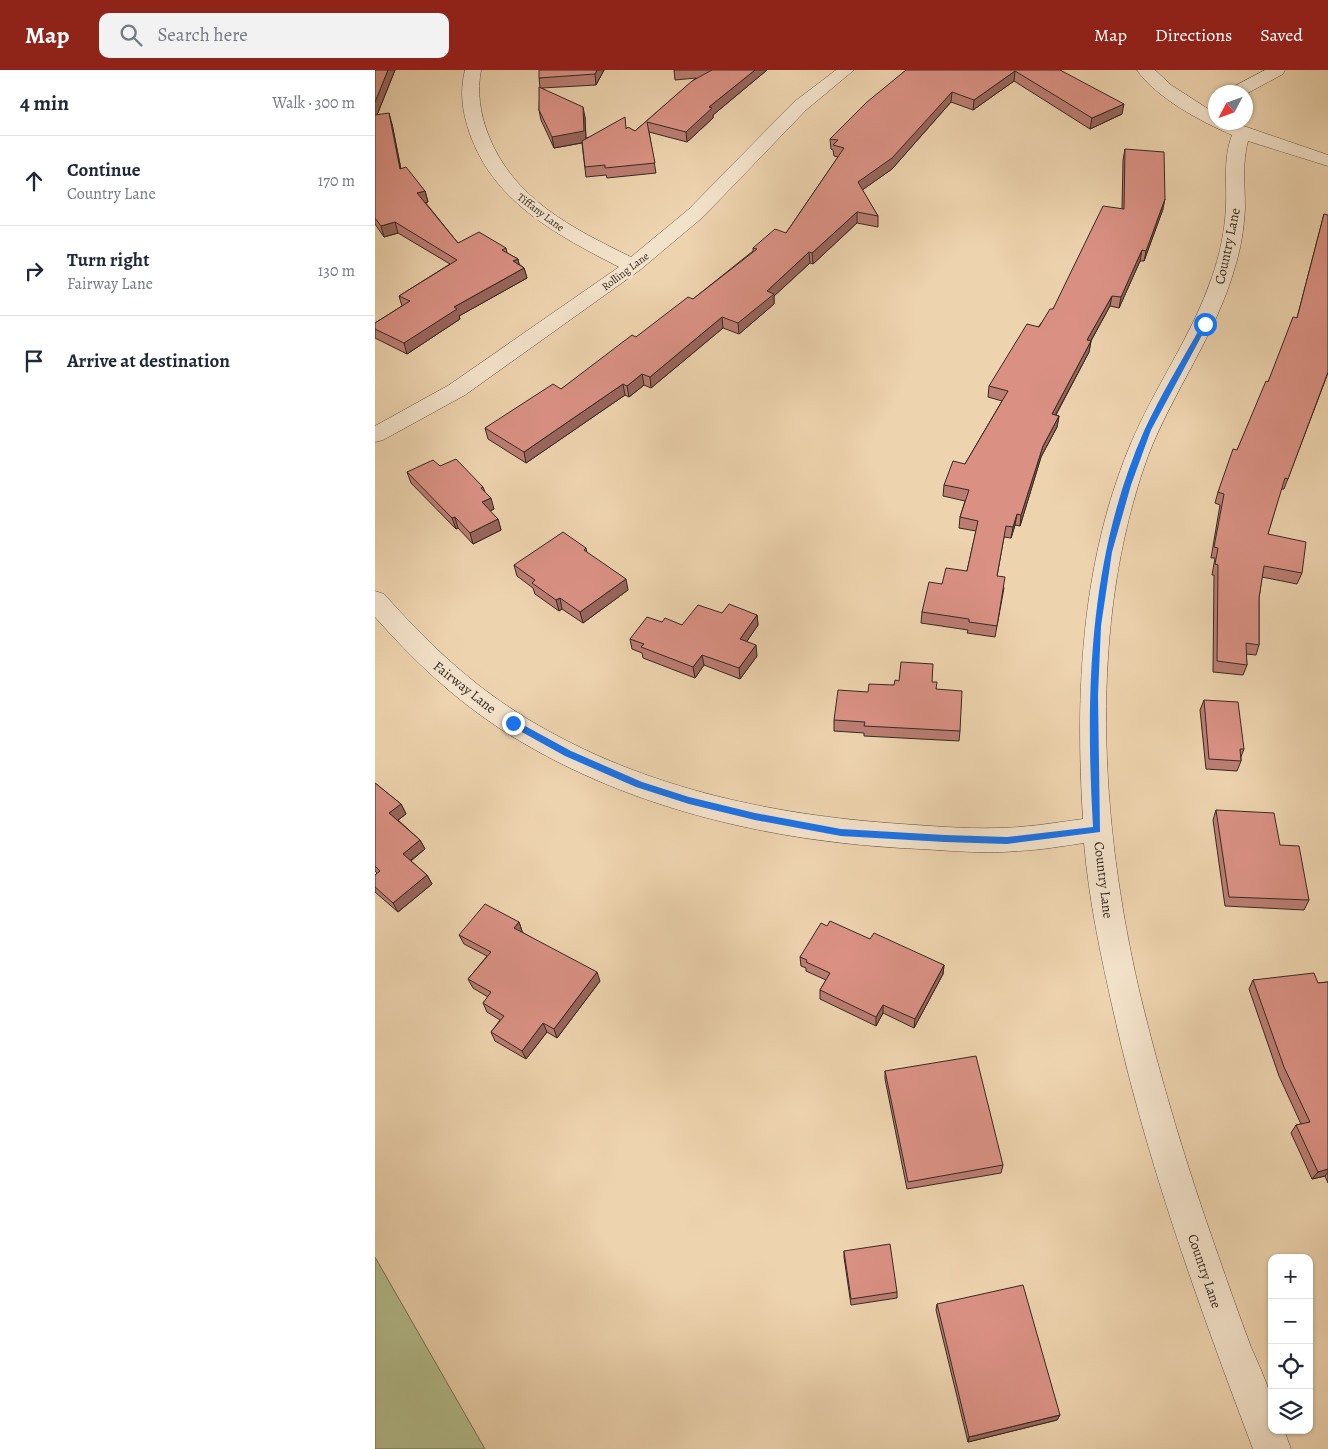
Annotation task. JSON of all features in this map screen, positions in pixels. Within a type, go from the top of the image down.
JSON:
[{"type":"street","name":"Tiffany Lane","points":[[473,70],[470,98],[480,142],[504,181],[523,201],[551,222],[577,238],[633,266]]},
{"type":"street","name":"Rolling Lane","points":[[375,435],[457,390],[633,266],[696,213],[800,106],[846,70]]},
{"type":"street","points":[[1145,70],[1165,89],[1208,117]]},
{"type":"street","points":[[1250,85],[1277,70]]},
{"type":"street","points":[[1199,112],[1208,107]]},
{"type":"street","points":[[1233,130],[1328,161]]},
{"type":"street","name":"Country Lane","points":[[1242,134],[1235,152],[1237,183],[1235,220],[1224,274],[1205,324],[1148,430],[1127,485],[1109,552],[1097,626],[1094,695],[1094,777],[1097,830],[1106,906],[1135,1042],[1170,1170],[1226,1330],[1273,1449]]},
{"type":"street","name":"Fairway Lane","points":[[375,600],[415,646],[468,692],[513,723],[568,754],[639,784],[689,801],[755,817],[841,832],[1007,840],[1097,830]]},
{"type":"green space","points":[[375,1257],[485,1449],[375,1449]]},
{"type":"building","points":[[375,70],[388,70],[375,102]]},
{"type":"building","points":[[539,70],[597,70],[595,74],[539,78]]},
{"type":"building","points":[[712,70],[755,70],[709,107],[712,108],[686,132],[647,122],[655,163],[605,168],[605,165],[585,167],[582,141],[625,117],[626,129],[628,127],[635,131],[692,81]]},
{"type":"building","points":[[906,70],[1060,70],[1124,104],[1092,118],[1015,71],[974,100],[952,92],[892,158],[858,182],[878,216],[857,212],[812,253],[809,252],[767,291],[774,294],[738,323],[722,317],[650,377],[642,374],[627,386],[623,384],[524,452],[485,428],[553,384],[561,389],[632,335],[636,337],[688,297],[693,299],[757,249],[753,248],[775,229],[786,233],[844,148],[833,145],[838,140],[830,139],[867,102]]},
{"type":"building","points":[[539,87],[583,107],[584,131],[552,137],[539,110]]},
{"type":"building","points":[[389,113],[400,169],[406,167],[425,191],[417,193],[458,243],[479,232],[506,248],[502,250],[518,259],[513,261],[524,268],[454,307],[457,309],[404,343],[375,329],[375,323],[410,301],[399,296],[457,260],[395,222],[381,226],[375,218],[375,115]]},
{"type":"building","points":[[1125,149],[1164,152],[1165,199],[1146,251],[1142,250],[1121,297],[1112,296],[1087,340],[1091,341],[1052,414],[1059,416],[1043,446],[1021,515],[1017,514],[1013,527],[1006,526],[997,576],[1005,577],[997,626],[969,622],[969,619],[922,612],[929,582],[942,584],[946,568],[967,571],[978,521],[960,517],[969,490],[944,485],[953,461],[965,464],[1008,391],[989,386],[1027,324],[1039,327],[1050,309],[1053,309],[1103,206],[1124,209]]},
{"type":"building","points":[[1324,214],[1328,215],[1328,372],[1288,479],[1285,478],[1268,534],[1306,542],[1302,573],[1264,566],[1259,598],[1259,645],[1246,643],[1247,665],[1217,661],[1218,565],[1215,564],[1218,548],[1214,547],[1224,494],[1218,492],[1233,449],[1237,450],[1266,381],[1268,382],[1293,317],[1297,318]]},
{"type":"building","points":[[456,459],[491,498],[482,502],[498,519],[470,533],[455,517],[452,518],[407,472],[433,460],[440,466]]},
{"type":"building","points":[[563,532],[586,548],[584,550],[626,579],[580,612],[560,598],[556,600],[532,583],[535,580],[514,565]]},
{"type":"building","points":[[729,604],[757,615],[740,639],[756,645],[739,668],[702,655],[693,667],[641,647],[644,644],[630,639],[647,617],[662,622],[665,618],[682,625],[698,605],[722,613]]},
{"type":"building","points":[[901,662],[933,664],[932,682],[937,682],[936,689],[962,691],[960,731],[864,726],[865,722],[834,720],[838,690],[868,692],[869,684],[894,685],[895,680],[899,681]]},
{"type":"building","points":[[1204,700],[1238,702],[1244,749],[1240,749],[1241,761],[1209,759]]},
{"type":"building","points":[[375,783],[401,804],[389,813],[420,840],[403,854],[427,875],[393,903],[375,887],[375,875],[380,871],[375,866]]},
{"type":"building","points":[[1216,810],[1274,813],[1280,845],[1299,846],[1309,900],[1229,897]]},
{"type":"building","points":[[485,904],[519,922],[514,928],[597,972],[554,1029],[543,1023],[522,1051],[491,1032],[504,1016],[483,1003],[491,992],[468,979],[491,952],[459,935]]},
{"type":"building","points":[[830,921],[870,939],[874,933],[944,965],[915,1019],[883,1005],[876,1017],[820,990],[830,973],[806,962],[807,960],[800,957],[821,923],[827,926]]},
{"type":"building","points":[[1314,973],[1318,983],[1328,982],[1328,1169],[1318,1172],[1296,1125],[1310,1122],[1284,1067],[1253,980]]},
{"type":"building","points":[[976,1056],[1003,1165],[908,1182],[885,1071]]},
{"type":"building","points":[[890,1244],[897,1292],[851,1299],[844,1251]]},
{"type":"building","points":[[1023,1285],[1060,1415],[969,1437],[937,1304]]},
{"type":"route","points":[[513,723],[568,754],[639,784],[689,801],[755,817],[841,832],[945,838],[1007,840],[1097,830],[1094,777],[1094,695],[1097,626],[1109,552],[1127,485],[1148,430],[1170,391],[1185,358],[1205,324]]}]
